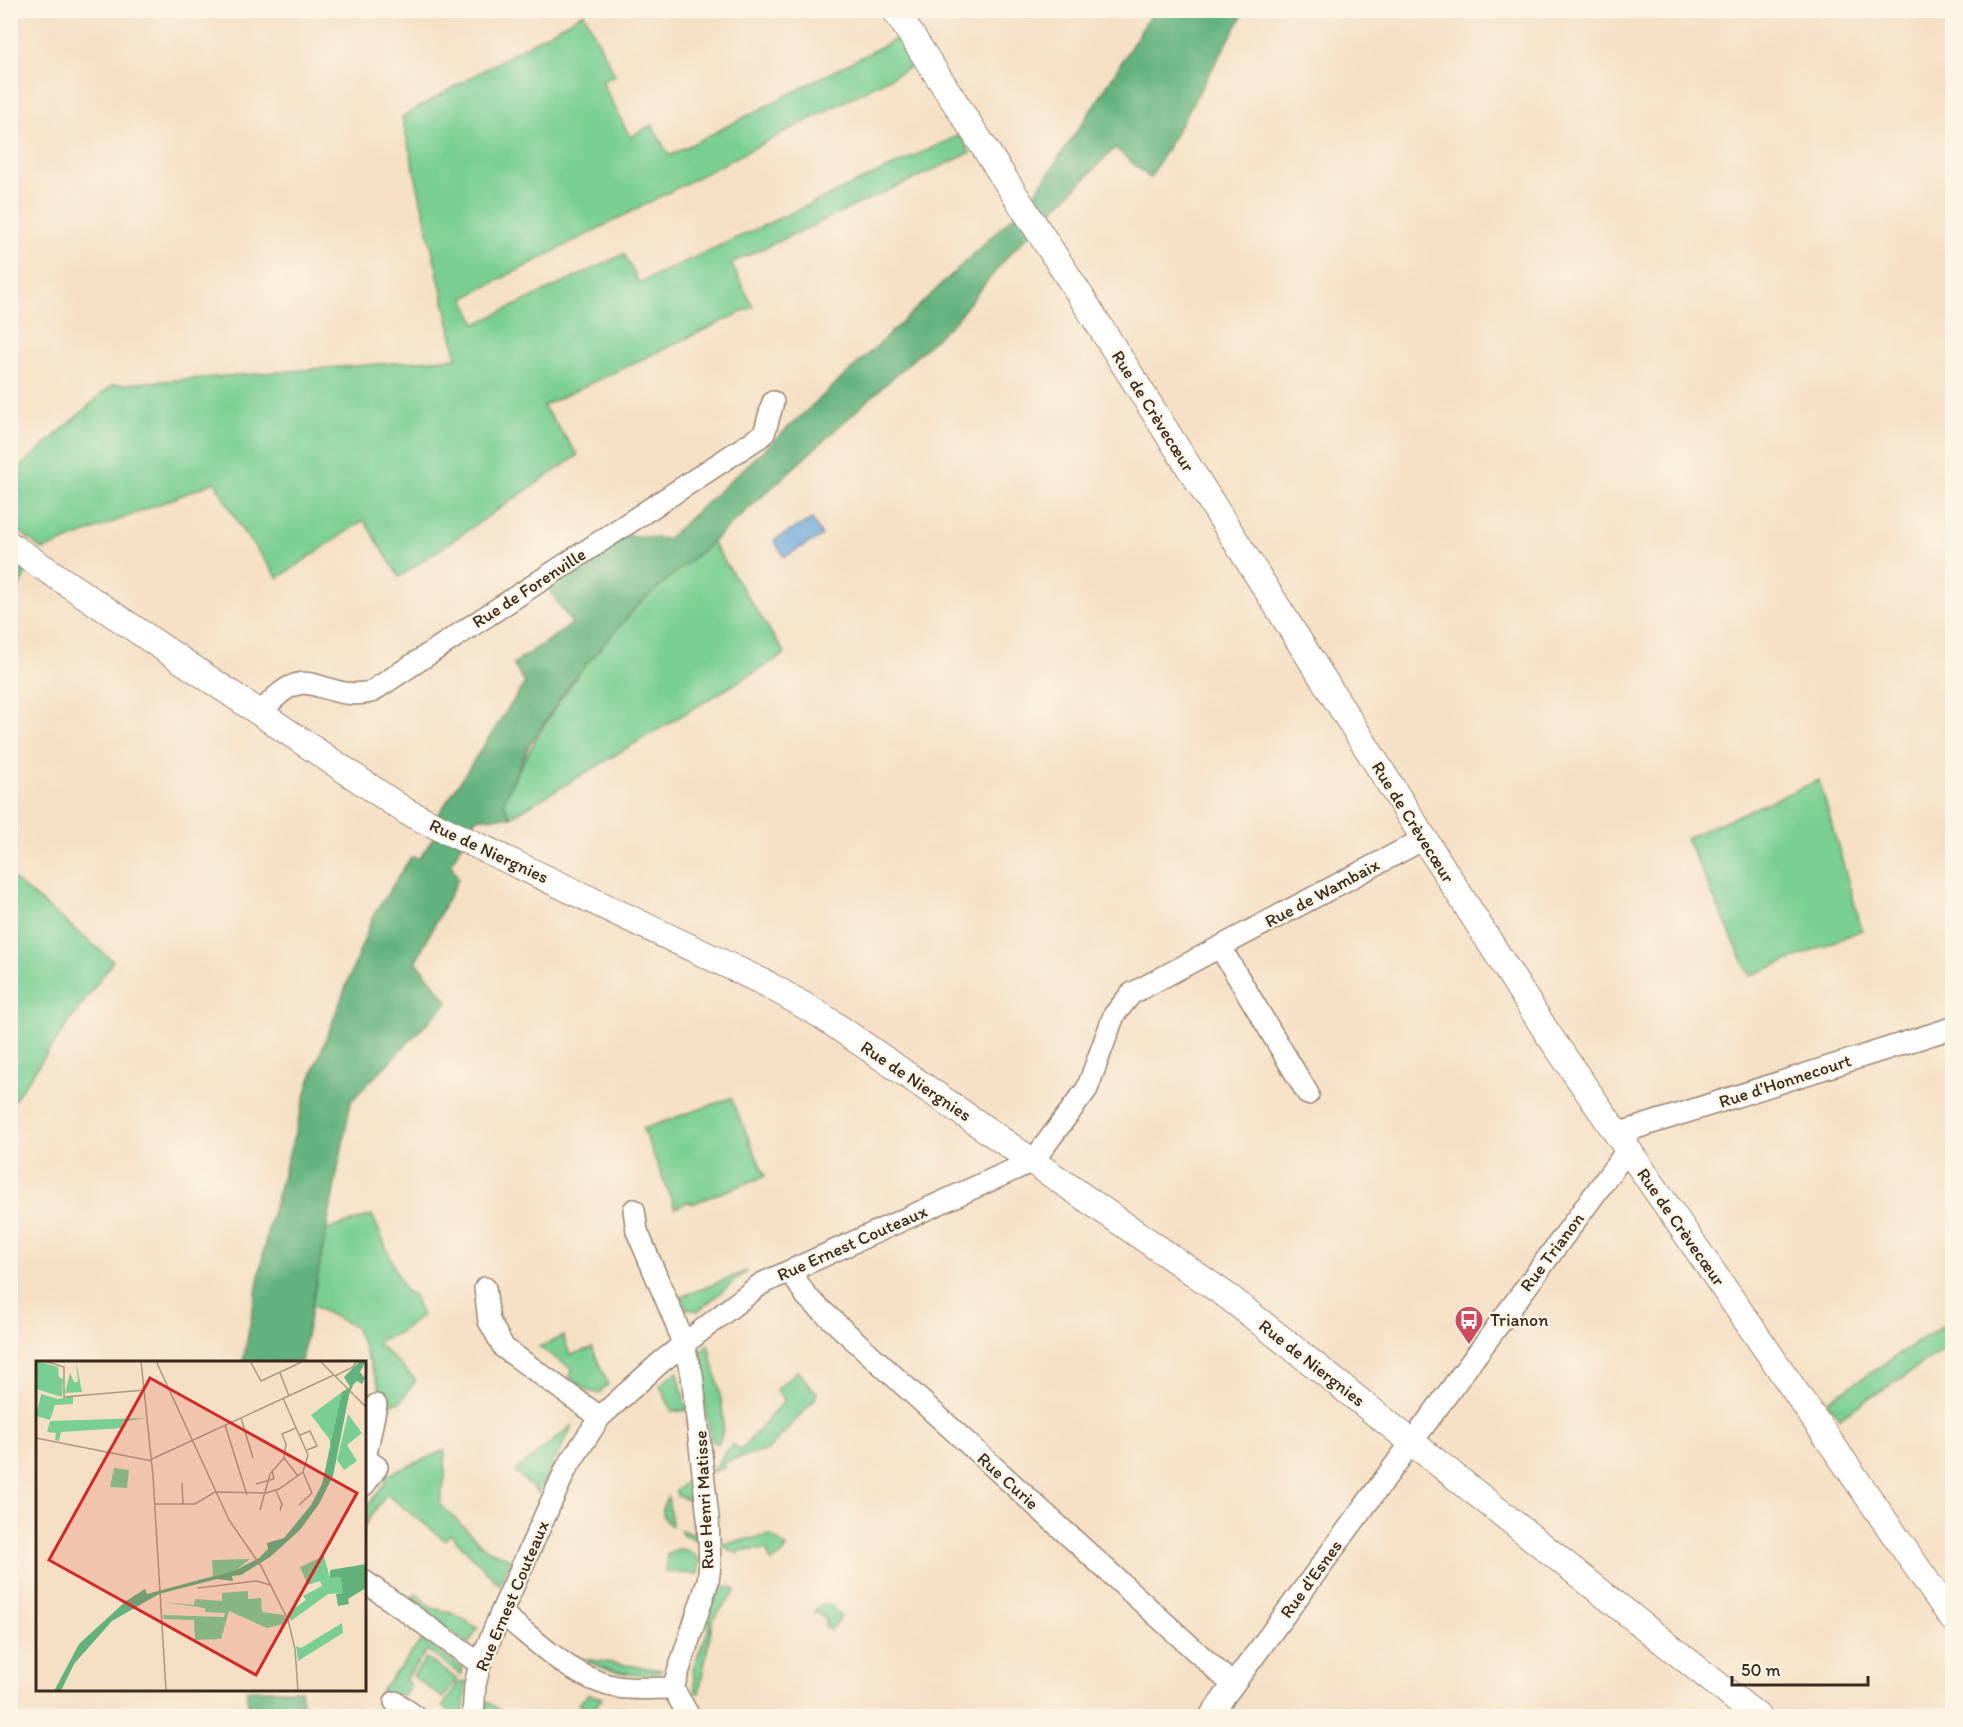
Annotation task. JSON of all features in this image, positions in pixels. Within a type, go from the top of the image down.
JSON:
[{"type":"street","name":"Rue de Crèvecœur","points":[[895,10],[1085,303],[1546,1031],[1953,1618]]},
{"type":"street","name":"Rue de Forenville","points":[[261,713],[283,689],[295,682],[310,683],[345,693],[371,692],[764,434],[773,402]]},
{"type":"street","name":"Rue de Niergnies","points":[[10,545],[420,819],[792,998],[1230,1298],[1757,1716]]},
{"type":"street","name":"Rue de Wambaix","points":[[1033,1161],[1087,1089],[1114,1015],[1131,994],[1424,839]]},
{"type":"street","points":[[1220,947],[1308,1094]]},
{"type":"street","name":"Rue d'Honnecourt","points":[[1622,1142],[1953,1028]]},
{"type":"street","name":"Rue Trianon","points":[[1412,1442],[1622,1142]]},
{"type":"street","name":"Rue Ernest Couteaux","points":[[473,1716],[475,1685],[480,1664],[501,1613],[566,1469],[600,1417],[684,1345],[761,1284],[1033,1161]]},
{"type":"street","points":[[634,1210],[637,1231],[684,1345]]},
{"type":"street","name":"Rue Curie","points":[[790,1270],[807,1298],[1233,1685]]},
{"type":"street","points":[[485,1288],[489,1322],[504,1348],[600,1417]]},
{"type":"street","name":"Rue Henri Matisse","points":[[673,1688],[711,1565],[699,1419],[684,1345]]},
{"type":"street","points":[[366,1454],[376,1405]]},
{"type":"street","name":"Rue d'Esnes","points":[[1210,1716],[1412,1442]]},
{"type":"street","points":[[366,1460],[377,1467],[366,1482]]},
{"type":"street","points":[[366,1582],[480,1664]]},
{"type":"street","points":[[501,1613],[552,1654],[586,1676],[616,1687],[673,1688],[689,1716]]},
{"type":"street","points":[[395,1702],[415,1716]]},
{"type":"green space","points":[[1153,11],[1245,11],[1150,178],[1115,148],[1007,257],[954,322],[712,542],[639,604],[571,682],[529,745],[503,802],[511,817],[476,818],[451,864],[458,879],[416,961],[448,1002],[351,1101],[301,1361],[243,1361],[268,1228],[309,1083],[373,916],[411,857],[420,858],[445,820],[436,818],[525,683],[513,664],[572,624],[547,587],[625,535],[667,539],[878,345],[1031,199],[1100,97]]},
{"type":"green space","points":[[584,13],[615,75],[602,82],[630,137],[652,125],[669,156],[898,38],[915,65],[464,298],[476,324],[624,254],[639,283],[960,135],[970,153],[731,263],[753,307],[543,406],[578,455],[399,577],[364,520],[278,578],[242,530],[215,482],[43,550],[11,525],[10,476],[112,385],[457,358],[402,117]]},
{"type":"green space","points":[[712,542],[785,654],[511,817],[503,802],[546,722],[579,673],[639,604]]},
{"type":"green space","points":[[11,561],[26,572],[11,605]]},
{"type":"green space","points":[[1819,780],[1862,930],[1750,976],[1686,838]]},
{"type":"green space","points":[[11,877],[113,961],[11,1104]]},
{"type":"green space","points":[[731,1098],[765,1176],[691,1204],[689,1201],[675,1208],[643,1129]]},
{"type":"green space","points":[[372,1215],[405,1291],[414,1295],[422,1316],[398,1333],[376,1342],[416,1380],[399,1403],[394,1402],[389,1409],[355,1327],[311,1305],[326,1230]]},
{"type":"green space","points":[[747,1271],[698,1311],[687,1309],[681,1297]]},
{"type":"green space","points":[[1952,1320],[1952,1345],[1839,1418],[1827,1401]]},
{"type":"green space","points":[[563,1336],[570,1355],[592,1348],[608,1384],[599,1393],[588,1391],[569,1376],[573,1370],[539,1347]]},
{"type":"green space","points":[[708,1344],[723,1411],[721,1436],[717,1444],[711,1441],[697,1355]]},
{"type":"green space","points":[[677,1371],[687,1410],[672,1412],[660,1385]]},
{"type":"green space","points":[[797,1371],[817,1393],[815,1399],[768,1450],[724,1462],[725,1468],[711,1472],[732,1444],[741,1450],[785,1400],[776,1390]]},
{"type":"green space","points":[[573,1425],[538,1493],[515,1471]]},
{"type":"green space","points":[[445,1450],[445,1477],[440,1504],[486,1549],[511,1559],[500,1585],[450,1534],[445,1540],[386,1494],[366,1524],[366,1509],[386,1481],[383,1477]]},
{"type":"green space","points":[[692,1476],[699,1541],[684,1536],[680,1530],[695,1535],[691,1501],[677,1496],[676,1491]]},
{"type":"green space","points":[[668,1497],[672,1526],[663,1513]]},
{"type":"green space","points":[[770,1535],[786,1547],[783,1554],[771,1562],[767,1550],[740,1550],[740,1554],[729,1550],[723,1544]]},
{"type":"green space","points":[[678,1549],[688,1551],[697,1558],[699,1561],[698,1574],[665,1572],[667,1555]]},
{"type":"green space","points":[[732,1587],[736,1590],[713,1620],[699,1693],[695,1692],[693,1668],[709,1628],[709,1613],[714,1597],[721,1588]]},
{"type":"green space","points":[[416,1594],[430,1607],[454,1614],[478,1628],[468,1644],[410,1600]]},
{"type":"green space","points":[[825,1602],[827,1605],[830,1604],[841,1617],[830,1631],[824,1626],[827,1620],[814,1611]]},
{"type":"green space","points":[[422,1640],[463,1668],[461,1675],[427,1650],[405,1680],[411,1686],[403,1697],[395,1694],[383,1702],[379,1695],[381,1691]]},
{"type":"green space","points":[[426,1658],[457,1679],[443,1698],[413,1676]]},
{"type":"green space","points":[[584,1659],[662,1670],[645,1675],[623,1673]]},
{"type":"green space","points":[[466,1682],[463,1716],[456,1716],[443,1706],[458,1683]]},
{"type":"green space","points":[[246,1691],[301,1691],[305,1716],[250,1716]]},
{"type":"green space","points":[[588,1694],[602,1698],[592,1712],[579,1704]]},
{"type":"green space","points":[[487,1701],[508,1716],[488,1716]]},
{"type":"water","points":[[812,519],[822,536],[784,557],[774,540]]},
{"type":"place","name":"Trianon","points":[[1469,1346]]}]
